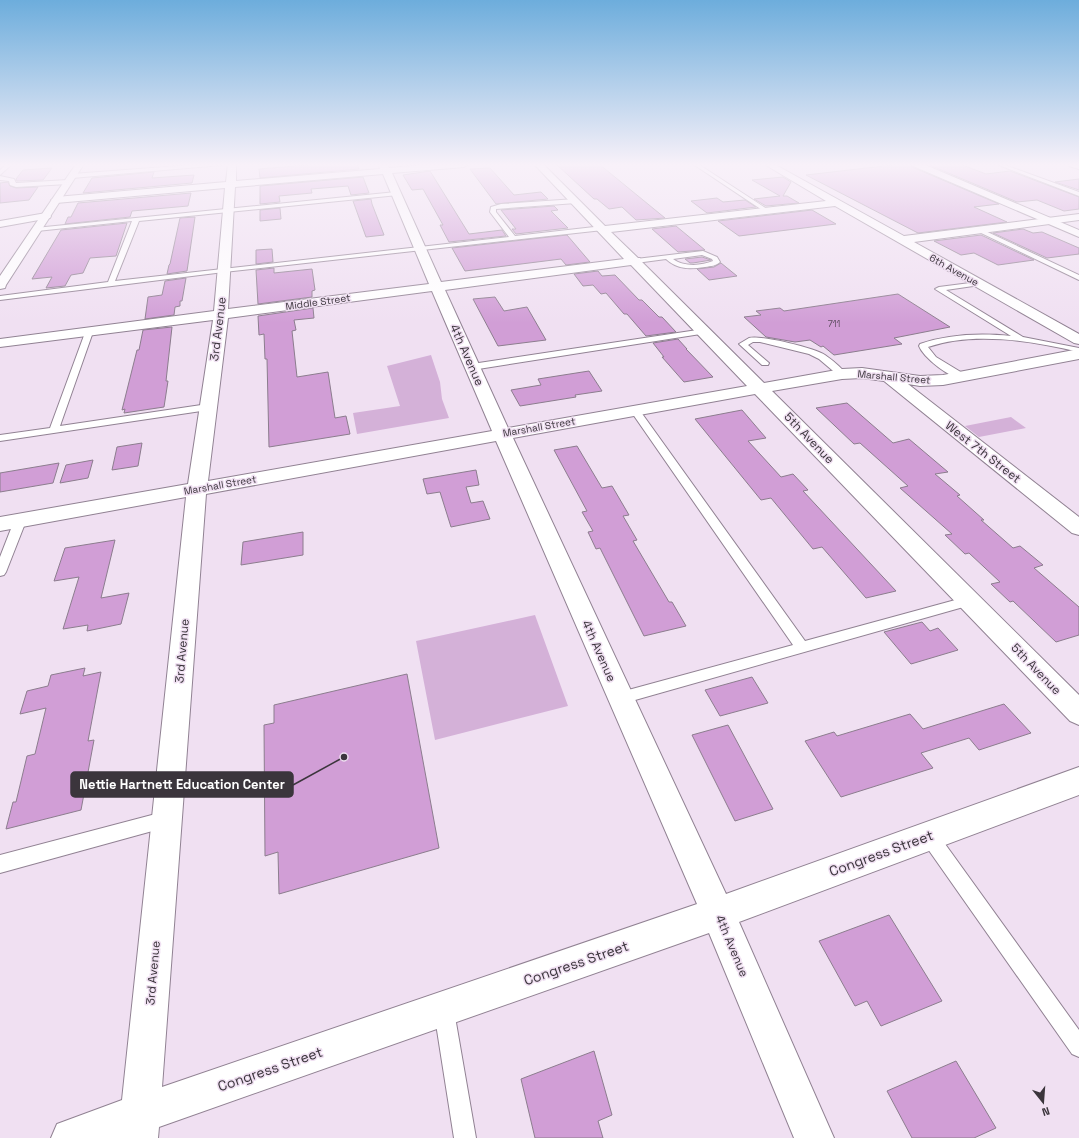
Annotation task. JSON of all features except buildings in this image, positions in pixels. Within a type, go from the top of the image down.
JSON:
[{"type":"street","points":[[0,224],[40,217]]},
{"type":"street","points":[[0,285],[45,217]]},
{"type":"street","name":"3rd Avenue","points":[[139,1126],[197,489],[221,315],[228,217]]},
{"type":"street","name":"4th Avenue","points":[[406,217],[502,434],[718,913],[814,1138]]},
{"type":"street","name":"5th Avenue","points":[[592,217],[1079,713]]},
{"type":"street","points":[[603,229],[711,217]]},
{"type":"street","name":"6th Avenue","points":[[861,217],[1079,340]]},
{"type":"street","points":[[1040,217],[1079,234]]},
{"type":"street","points":[[901,240],[1078,217]]},
{"type":"street","name":"Middle Street","points":[[0,343],[636,262]]},
{"type":"street","name":"Marshall Street","points":[[0,524],[842,374],[862,374],[920,381],[943,380],[1079,354]]},
{"type":"street","name":"West 7th Street","points":[[888,377],[1079,528]]},
{"type":"street","name":"Congress Street","points":[[71,1138],[139,1126],[443,1009],[718,913],[1079,781]]},
{"type":"lane","points":[[37,229],[169,217]]},
{"type":"lane","points":[[497,217],[513,238]]},
{"type":"lane","points":[[111,284],[136,220]]},
{"type":"lane","points":[[0,298],[224,270],[603,229]]},
{"type":"lane","points":[[979,230],[1079,278]]},
{"type":"lane","points":[[636,262],[703,253],[715,258],[717,262],[713,264],[685,267],[675,264],[668,258]]},
{"type":"lane","points":[[978,284],[939,289],[1022,338]]},
{"type":"lane","points":[[472,367],[704,331]]},
{"type":"lane","points":[[54,430],[89,332]]},
{"type":"lane","points":[[961,376],[931,358],[924,351],[923,346],[978,336],[1022,338],[1079,350]]},
{"type":"lane","points":[[765,363],[744,344],[752,340],[760,340],[812,352],[822,357],[842,374]]},
{"type":"lane","points":[[0,438],[208,407]]},
{"type":"lane","points":[[635,410],[802,647]]},
{"type":"lane","points":[[0,572],[20,521]]},
{"type":"lane","points":[[621,698],[970,601]]},
{"type":"lane","points":[[0,864],[167,819]]},
{"type":"lane","points":[[929,836],[1079,1047]]},
{"type":"lane","points":[[443,1009],[464,1138]]},
{"type":"shaded area","points":[[431,355],[440,382],[442,399],[449,418],[357,434],[353,413],[400,406],[387,366]]},
{"type":"shaded area","points":[[1011,417],[1026,428],[979,437],[965,426]]},
{"type":"shaded area","points":[[535,615],[568,706],[435,740],[416,641]]},
{"type":"place","name":"Nettie Hartnett Education Center","points":[[344,757]]}]
